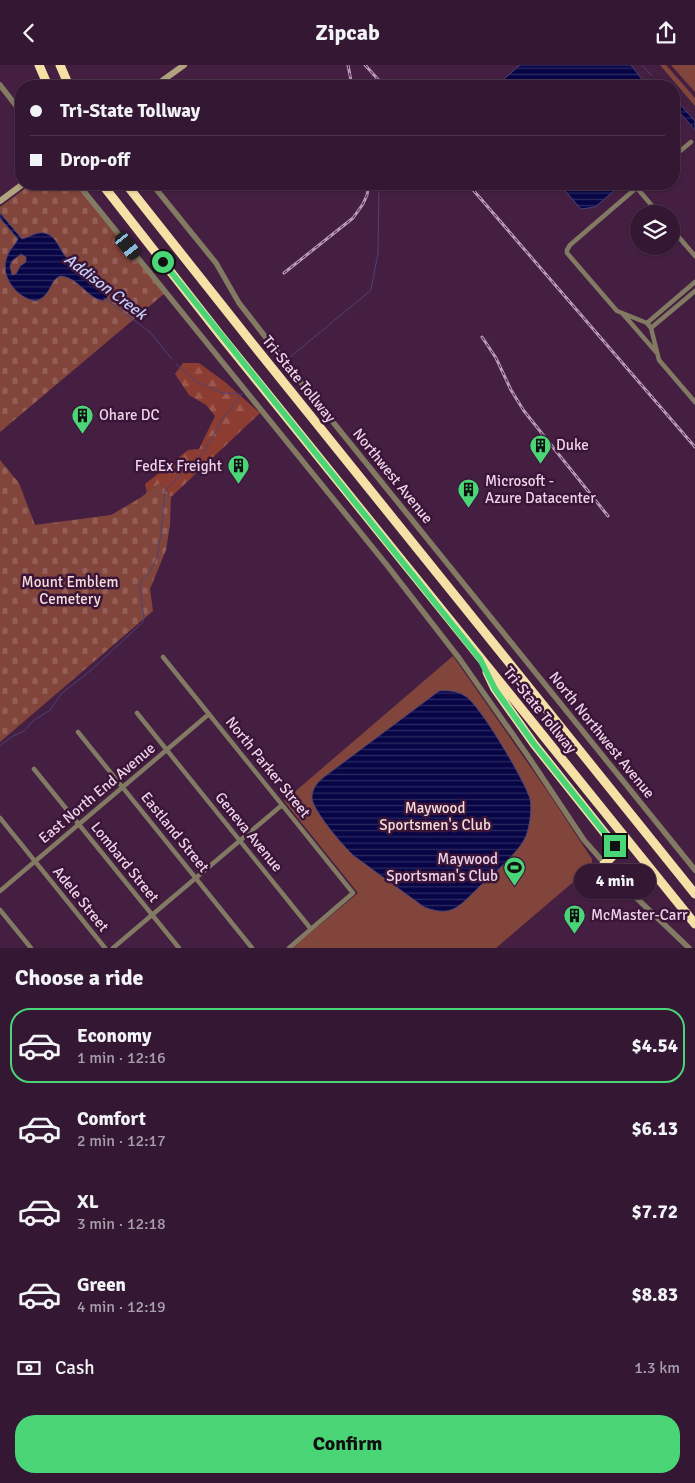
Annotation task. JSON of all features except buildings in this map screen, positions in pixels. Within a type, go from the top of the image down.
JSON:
[{"type":"highway","points":[[39,65],[45,80]]},
{"type":"highway","points":[[60,65],[66,80]]},
{"type":"highway","name":"Tri-State Tollway","points":[[107,190],[184,290],[695,924]]},
{"type":"highway","name":"Tri-State Tollway","points":[[131,190],[695,894]]},
{"type":"highway","points":[[480,659],[495,689],[534,744],[615,846],[616,851],[614,855],[604,864]]},
{"type":"main road","points":[[163,80],[184,65]]},
{"type":"main road","points":[[0,201],[15,190]]},
{"type":"street","points":[[0,85],[15,104]]},
{"type":"street","points":[[680,151],[691,142]]},
{"type":"street","points":[[83,190],[460,658],[584,840],[626,888],[689,948]]},
{"type":"street","name":"Northwest Avenue","points":[[157,190],[216,263],[239,303],[490,615]]},
{"type":"street","points":[[634,190],[570,245],[567,250],[569,255],[617,311],[647,323],[651,328],[659,360],[695,402]]},
{"type":"street","points":[[638,190],[651,205]]},
{"type":"street","points":[[680,238],[695,256]]},
{"type":"street","points":[[647,323],[695,282]]},
{"type":"street","points":[[651,328],[695,291]]},
{"type":"street","points":[[622,313],[657,353]]},
{"type":"street","name":"North Northwest Avenue","points":[[490,615],[695,870]]},
{"type":"street","name":"North Parker Street","points":[[164,657],[353,893],[311,929]]},
{"type":"street","name":"Geneva Avenue","points":[[138,713],[311,929]]},
{"type":"street","name":"East North End Avenue","points":[[0,891],[209,714]]},
{"type":"street","name":"Eastland Street","points":[[78,732],[252,948]]},
{"type":"street","name":"Lombard Street","points":[[34,769],[179,948]]},
{"type":"street","points":[[113,948],[282,805]]},
{"type":"street","name":"Adele Street","points":[[0,818],[105,948]]},
{"type":"street","points":[[0,910],[31,948]]},
{"type":"street","points":[[289,948],[311,929]]},
{"type":"green space","points":[[660,65],[666,65],[679,80],[673,80]]},
{"type":"green space","points":[[671,65],[695,65],[695,92]]},
{"type":"green space","points":[[680,81],[695,98],[695,106],[680,88]]},
{"type":"green space","points":[[23,190],[81,190],[165,293],[0,432],[0,207]]},
{"type":"green space","points":[[183,363],[199,363],[225,382],[260,413],[171,497],[160,483],[147,493],[145,484],[188,450],[199,449],[215,416],[206,405],[189,395],[175,374]]},
{"type":"green space","name":"Mount Emblem Cemetery","points":[[0,460],[19,483],[35,525],[111,515],[140,498],[160,483],[171,497],[170,525],[166,550],[150,589],[153,611],[0,742]]},
{"type":"green space","name":"Maywood Sportsmen's Club","points":[[453,656],[548,792],[592,859],[592,866],[496,948],[292,948],[358,893],[284,801]]},
{"type":"shaded area","points":[[520,65],[631,65],[642,80],[503,80]]},
{"type":"shaded area","points":[[680,105],[695,121],[695,130],[680,113]]},
{"type":"shaded area","points":[[564,190],[615,190],[595,207],[581,209]]},
{"type":"shaded area","points":[[0,213],[22,239],[35,234],[48,234],[55,240],[67,258],[93,276],[108,297],[103,301],[97,299],[73,280],[61,276],[54,280],[45,295],[36,301],[17,292],[12,287],[5,267],[9,253],[18,239],[0,218]],"holes":[[[21,254],[26,257],[26,262],[20,266],[16,274],[12,275],[10,266],[12,261]]]},
{"type":"shaded area","points":[[439,691],[453,691],[462,694],[481,713],[527,790],[531,808],[527,833],[520,846],[499,869],[460,905],[449,911],[424,907],[354,856],[322,818],[316,809],[312,796],[316,785],[324,777]]},
{"type":"waterway","name":"Addison Creek","points":[[642,65],[652,76]]},
{"type":"waterway","name":"Addison Creek","points":[[289,358],[371,290],[378,253],[379,190]]},
{"type":"waterway","name":"Addison Creek","points":[[104,298],[150,332],[172,359]]},
{"type":"waterway","name":"Addison Creek","points":[[176,364],[197,382],[223,393],[241,394]]},
{"type":"waterway","points":[[0,746],[13,736],[24,731],[33,721],[50,710],[62,693],[90,671],[143,622],[140,587],[141,581],[150,572],[157,557],[165,490],[201,456],[220,422],[242,394]]},
{"type":"railway","points":[[348,65],[351,80]]},
{"type":"railway","points":[[365,65],[379,80]]},
{"type":"railway","points":[[284,273],[353,218],[363,204],[368,190]]},
{"type":"railway","points":[[473,190],[695,447]]},
{"type":"railway","points":[[482,337],[496,358],[511,390],[524,411],[608,516]]},
{"type":"place","name":"Ohare DC","points":[[83,434]]},
{"type":"place","name":"Duke","points":[[540,464]]},
{"type":"place","name":"FedEx Freight","points":[[238,485]]},
{"type":"place","name":"Microsoft - Azure Datacenter","points":[[469,509]]},
{"type":"place","name":"Maywood Sportsman's Club","points":[[514,887]]},
{"type":"place","name":"McMaster-Carr","points":[[575,934]]},
{"type":"route","points":[[163,262],[480,659],[495,689],[534,744],[615,846]]}]
